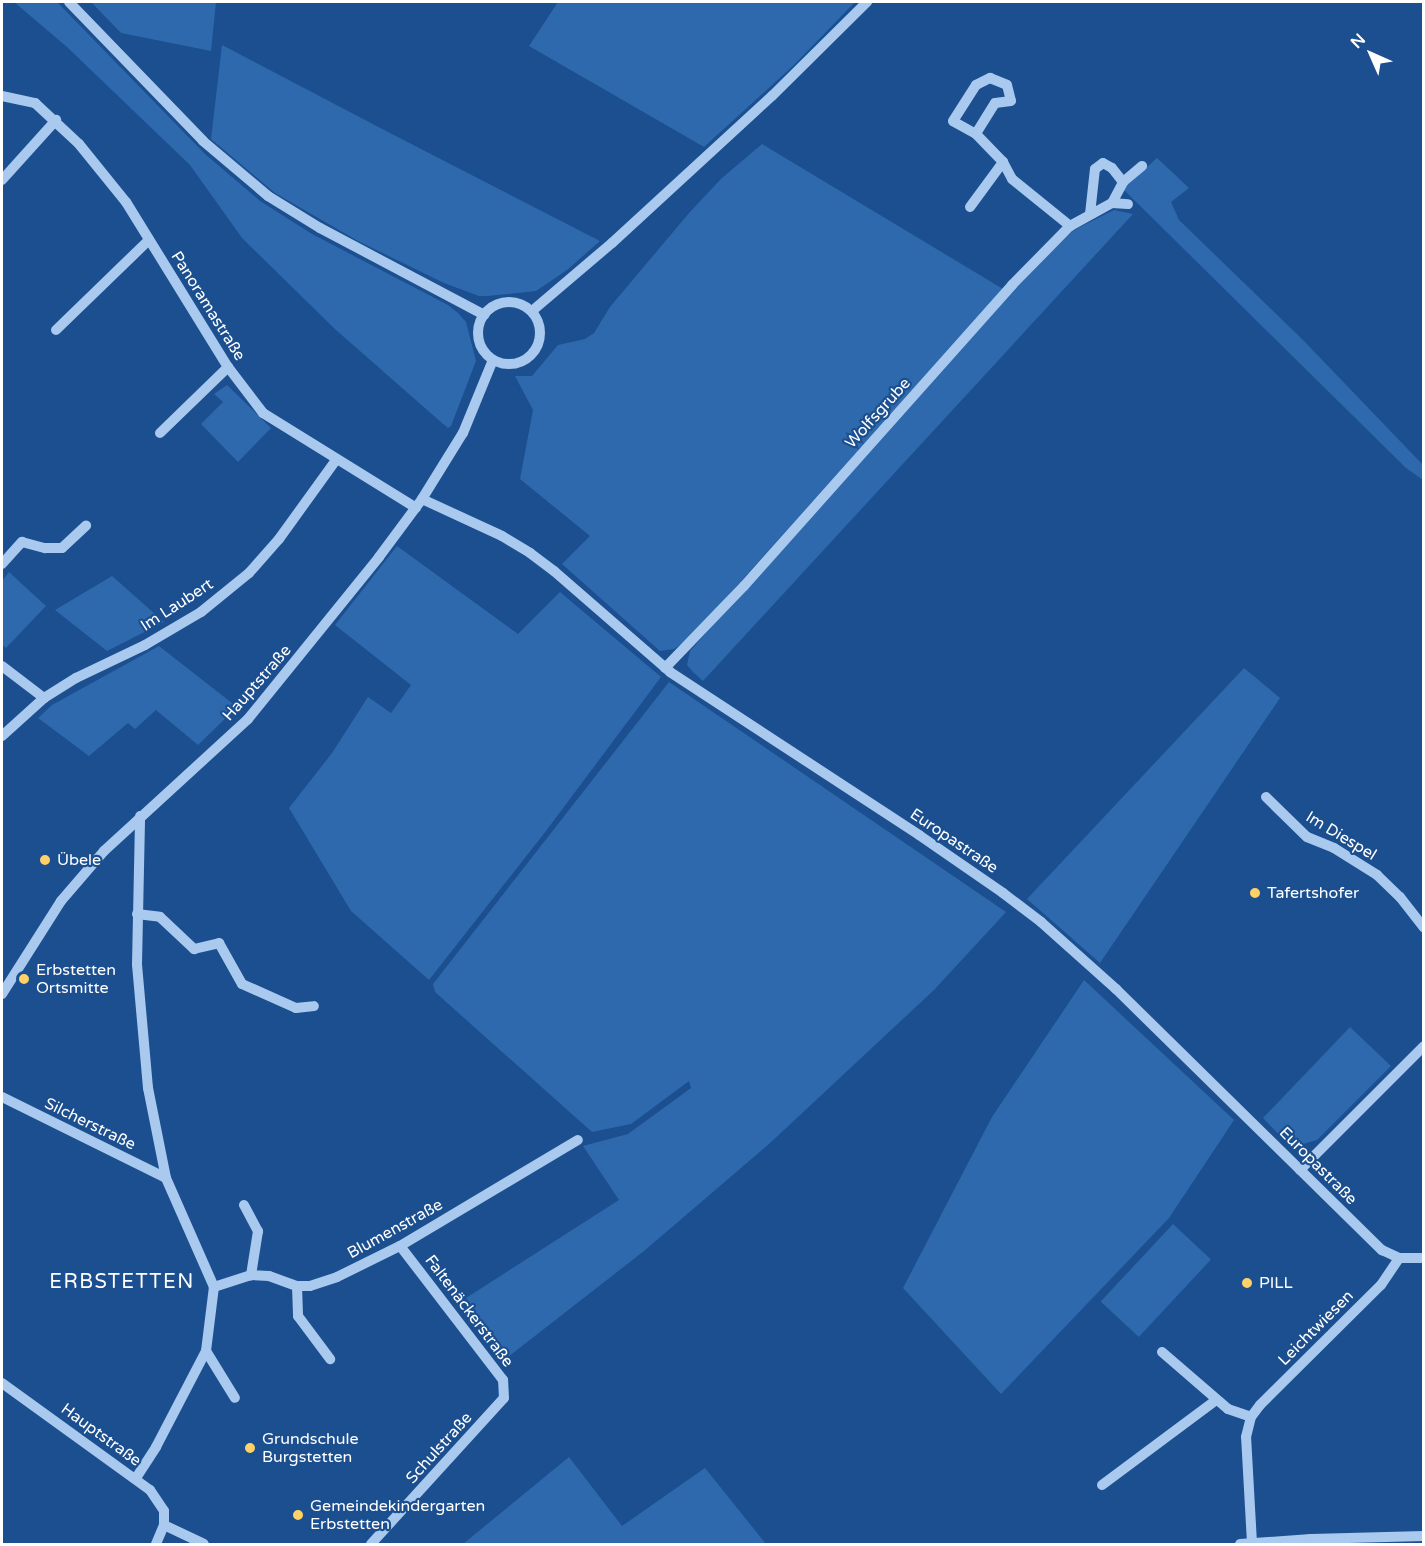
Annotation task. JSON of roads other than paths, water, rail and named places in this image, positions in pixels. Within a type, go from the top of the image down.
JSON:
[{"type":"street","points":[[69,2],[203,141],[268,196],[320,228],[484,315]]},
{"type":"street","points":[[532,311],[612,243],[763,104],[867,2]]},
{"type":"street","points":[[976,134],[995,103],[1011,101],[1008,85],[990,78],[976,85],[953,121],[976,134],[1003,162],[1012,179],[1070,226]]},
{"type":"street","name":"Panoramastraße","points":[[2,96],[35,104],[56,120],[126,202],[228,367],[263,412],[336,460],[419,504]]},
{"type":"street","points":[[2,180],[56,120]]},
{"type":"street","points":[[970,207],[1003,162]]},
{"type":"street","points":[[1090,214],[1095,169],[1103,163],[1112,168],[1123,182]]},
{"type":"street","points":[[1128,204],[1112,203],[1123,182],[1142,166]]},
{"type":"street","name":"Wolfsgrube","points":[[665,668],[744,586],[1012,285],[1070,226],[1112,203]]},
{"type":"street","points":[[56,330],[149,240]]},
{"type":"street","points":[[507,302],[521,304],[532,311],[541,331],[532,354],[521,362],[507,364],[493,360],[484,351],[479,339],[479,327],[484,315],[494,306],[507,302]]},
{"type":"street","name":"Hauptstraße","points":[[2,994],[61,901],[104,851],[248,719],[291,669],[419,504],[463,433],[493,360]]},
{"type":"street","points":[[160,433],[228,367]]},
{"type":"street","name":"Im Laubert","points":[[2,736],[44,698],[76,678],[145,645],[201,612],[241,579],[279,539],[336,460]]},
{"type":"street","name":"Europastraße","points":[[419,504],[502,536],[530,553],[665,668],[919,835],[1041,922],[1116,989],[1382,1250],[1399,1258]]},
{"type":"street","points":[[2,564],[22,542],[45,548],[62,548],[86,526]]},
{"type":"street","points":[[2,666],[44,698]]},
{"type":"street","name":"Im Diespel","points":[[1266,797],[1307,837],[1353,859],[1377,875],[1400,897],[1424,928]]},
{"type":"street","points":[[136,1478],[156,1446],[206,1351],[214,1287],[166,1178],[148,1088],[137,964],[140,816]]},
{"type":"street","points":[[137,914],[160,917],[194,950],[219,943],[242,984],[296,1008],[314,1006]]},
{"type":"street","points":[[1300,1170],[1424,1046]]},
{"type":"street","name":"Silcherstraße","points":[[2,1097],[166,1178]]},
{"type":"street","name":"Blumenstraße","points":[[297,1286],[310,1286],[336,1277],[400,1246],[578,1140]]},
{"type":"street","points":[[244,1205],[258,1231],[251,1275]]},
{"type":"street","name":"Faltenäckerstraße","points":[[400,1246],[503,1380],[504,1398]]},
{"type":"street","points":[[1399,1258],[1424,1258]]},
{"type":"street","name":"Leichtwiesen","points":[[1251,1417],[1260,1405],[1381,1285],[1399,1258]]},
{"type":"street","points":[[214,1287],[251,1275],[269,1276],[297,1286],[298,1316],[330,1359]]},
{"type":"street","points":[[206,1351],[235,1398]]},
{"type":"street","points":[[1162,1352],[1216,1400],[1238,1414],[1251,1417],[1246,1437],[1252,1543]]},
{"type":"street","name":"Hauptstraße","points":[[2,1383],[136,1478],[156,1497],[164,1511],[164,1525]]},
{"type":"street","name":"Schulstraße","points":[[371,1545],[504,1398]]},
{"type":"street","points":[[1102,1485],[1216,1400]]},
{"type":"street","points":[[156,1545],[164,1525],[204,1545]]},
{"type":"street","points":[[1240,1545],[1424,1536]]},
{"type":"place","name":"Übele","points":[[45,860]]},
{"type":"place","name":"Tafertshofer","points":[[1255,893]]},
{"type":"place","name":"Erbstetten Ortsmitte","points":[[24,979]]},
{"type":"place","name":"PILL","points":[[1247,1283]]},
{"type":"place","name":"Grundschule Burgstetten","points":[[250,1448]]},
{"type":"place","name":"Gemeindekindergarten Erbstetten","points":[[298,1515]]},
{"type":"district","name":"ERBSTETTEN","points":[[122,1282]]}]
